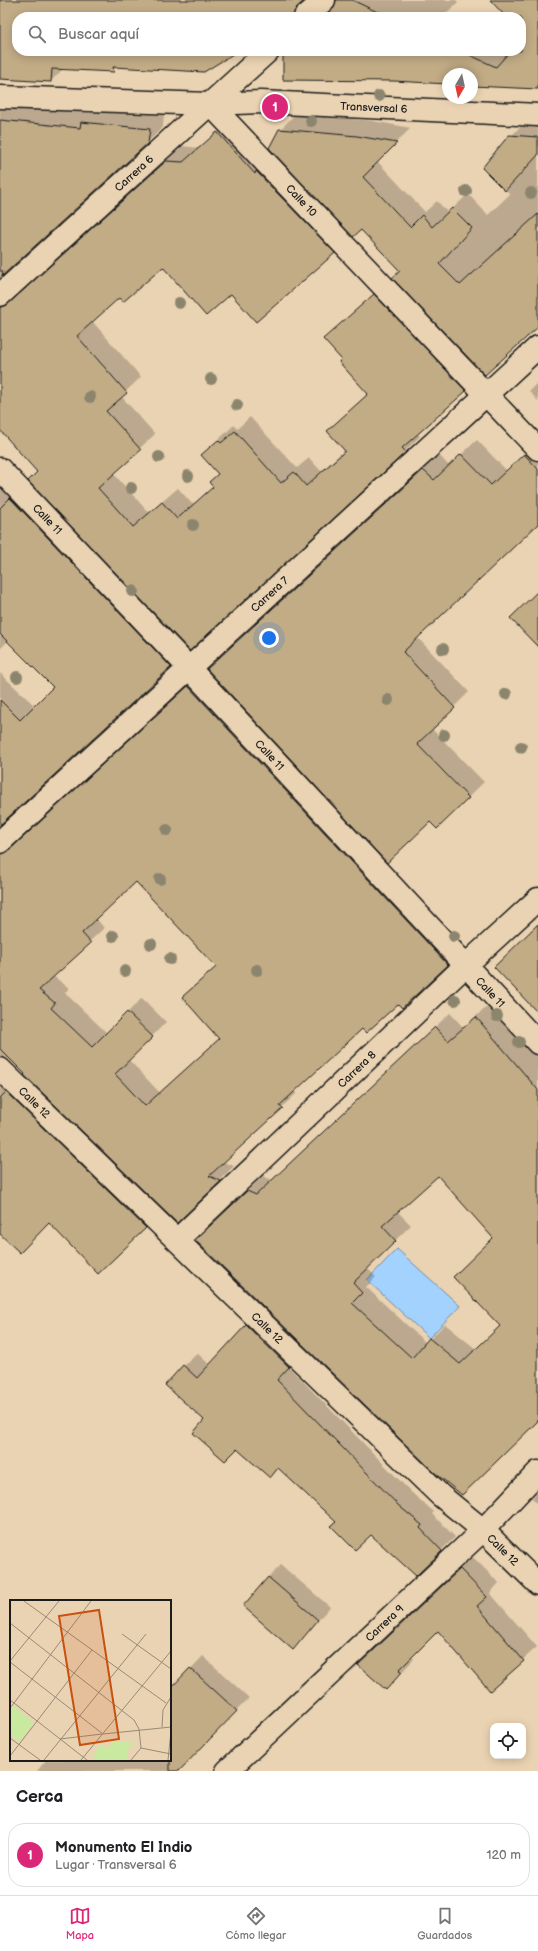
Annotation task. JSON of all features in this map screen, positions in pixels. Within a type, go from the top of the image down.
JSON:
[{"type":"street","points":[[311,12],[324,0]]},
{"type":"street","name":"Carrera 6","points":[[0,295],[263,56]]},
{"type":"street","points":[[0,97],[210,104]]},
{"type":"street","name":"Transversal 6","points":[[210,104],[261,102],[538,115]]},
{"type":"street","name":"Calle 10","points":[[210,104],[538,449]]},
{"type":"street","name":"Carrera 7","points":[[0,842],[538,347]]},
{"type":"street","name":"Calle 11","points":[[0,469],[189,668],[538,1043]]},
{"type":"street","name":"Carrera 8","points":[[177,1240],[466,965],[538,899]]},
{"type":"street","name":"Calle 12","points":[[0,1069],[440,1496],[483,1530],[538,1584]]},
{"type":"street","name":"Carrera 9","points":[[227,1771],[483,1530],[538,1472]]},
{"type":"water","points":[[397,1249],[460,1306],[429,1338],[367,1280]]},
{"type":"building","points":[[0,0],[305,0],[296,8],[295,12],[12,12],[12,56],[230,56],[204,72],[113,67],[114,72],[52,69],[51,82],[0,79]]},
{"type":"building","points":[[336,0],[352,0],[377,12],[330,12],[333,9]]},
{"type":"building","points":[[490,0],[538,0],[538,89],[478,86],[478,68],[442,68],[442,84],[394,81],[283,80],[283,56],[472,56],[496,67],[506,56],[526,56],[526,12],[501,12]]},
{"type":"building","points":[[0,120],[80,128],[81,122],[150,129],[148,143],[2,276],[3,271],[0,271]]},
{"type":"building","points":[[279,129],[357,136],[397,143],[363,177],[410,227],[422,215],[432,227],[452,208],[472,228],[439,264],[460,285],[538,214],[538,327],[485,375],[392,278],[400,271],[382,252],[361,230],[353,237],[269,148]]},
{"type":"building","points":[[217,132],[255,174],[256,171],[335,253],[256,322],[231,294],[206,316],[163,267],[123,302],[119,298],[77,336],[127,393],[106,411],[141,450],[98,488],[133,527],[162,502],[177,519],[213,487],[209,482],[218,474],[201,455],[218,440],[221,443],[235,431],[281,483],[294,472],[306,486],[345,451],[327,431],[368,394],[339,362],[341,359],[323,339],[374,294],[466,391],[402,448],[406,452],[190,651],[28,481],[37,472],[0,430],[0,307],[8,304],[166,161],[183,162]]},
{"type":"building","points":[[509,135],[538,137],[538,155],[505,191],[482,168]]},
{"type":"building","points":[[461,454],[491,485],[524,454],[538,469],[538,524],[403,652],[455,708],[417,744],[469,798],[437,829],[430,822],[387,863],[207,669],[423,470],[434,480]]},
{"type":"building","points":[[10,498],[171,667],[0,825],[0,700],[20,720],[53,687],[0,634],[0,508]]},
{"type":"building","points":[[538,591],[538,647],[510,618]]},
{"type":"building","points":[[188,686],[448,965],[402,1008],[398,1004],[366,1033],[362,1029],[279,1106],[283,1108],[209,1176],[221,1181],[177,1223],[24,1075],[25,1074],[0,1049],[0,854],[8,851]],"holes":[[[136,882],[216,967],[182,997],[219,1039],[145,1106],[115,1074],[153,1037],[127,1012],[92,1047],[51,1008],[55,1003],[39,990],[91,943],[82,933]]]},
{"type":"building","points":[[538,924],[538,1013],[494,967]]},
{"type":"building","points":[[476,1017],[538,1090],[538,1421],[462,1495],[434,1472],[195,1240],[247,1191],[256,1195],[435,1027],[448,1041]],"holes":[[[438,1176],[493,1238],[453,1277],[500,1326],[460,1364],[429,1338],[412,1358],[352,1303],[362,1293],[353,1283],[396,1241],[382,1226]]]},
{"type":"building","points":[[6,1092],[146,1228],[98,1274],[49,1223],[20,1253],[0,1234],[0,1098]]},
{"type":"building","points":[[246,1325],[289,1367],[277,1380],[399,1506],[422,1525],[420,1528],[442,1551],[416,1576],[371,1535],[355,1550],[331,1526],[336,1522],[278,1468],[270,1478],[237,1449],[225,1461],[193,1433],[204,1420],[165,1385],[183,1365],[197,1378]]},
{"type":"building","points":[[460,1569],[487,1597],[477,1606],[524,1661],[490,1691],[438,1631],[399,1670],[402,1672],[386,1690],[358,1665]]},
{"type":"building","points":[[268,1577],[318,1620],[293,1650],[243,1606]]},
{"type":"building","points":[[190,1668],[237,1711],[179,1771],[170,1771],[171,1688]]},
{"type":"place","name":"Monumento El Indio","points":[[275,107]]}]
